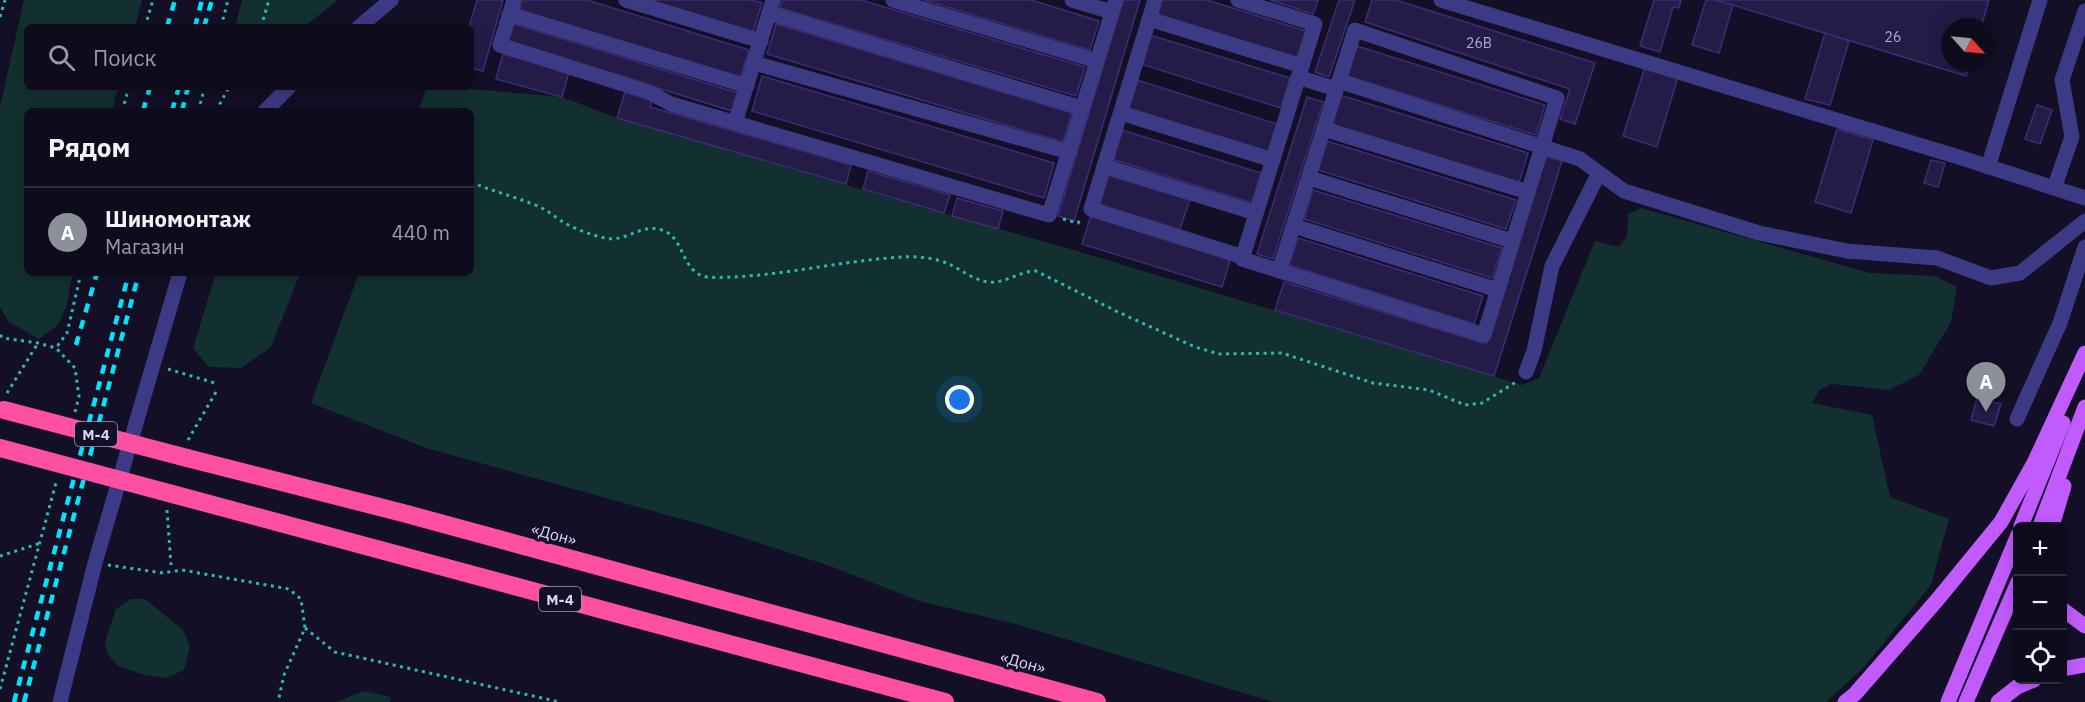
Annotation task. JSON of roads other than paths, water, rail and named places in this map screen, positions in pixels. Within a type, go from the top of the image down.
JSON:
[{"type":"highway","name":"«Дон»","points":[[4,404],[188,449],[403,513],[1097,702]]},
{"type":"highway","name":"М-4","points":[[0,448],[172,503],[945,702]]},
{"type":"main road","points":[[1845,702],[1855,694],[1938,599],[2001,522],[2034,463],[2085,353]]},
{"type":"main road","points":[[2023,522],[2085,367]]},
{"type":"main road","points":[[2042,522],[2085,407]]},
{"type":"main road","points":[[2053,522],[2085,414]]},
{"type":"main road","points":[[1948,702],[2013,547]]},
{"type":"main road","points":[[1988,607],[2013,604]]},
{"type":"main road","points":[[1966,702],[2013,604]]},
{"type":"main road","points":[[2067,613],[2085,626]]},
{"type":"main road","points":[[2067,619],[2085,626]]},
{"type":"main road","points":[[2067,668],[2085,665]]},
{"type":"main road","points":[[1998,702],[2025,684]]},
{"type":"street","points":[[363,24],[391,0]]},
{"type":"street","points":[[626,0],[760,41]]},
{"type":"street","points":[[893,0],[1097,61]]},
{"type":"street","points":[[747,86],[511,7],[500,45],[649,92],[670,104],[1049,215],[1114,6],[1072,0]]},
{"type":"street","points":[[1155,0],[1091,210],[1243,257]]},
{"type":"street","points":[[1238,0],[1315,24],[1242,260],[1484,335],[1557,98],[1354,30],[1279,271]]},
{"type":"street","points":[[1988,167],[2040,0]]},
{"type":"street","points":[[1447,1],[2085,198]]},
{"type":"street","points":[[735,123],[771,6],[1082,108]]},
{"type":"street","points":[[2054,188],[2072,137],[2062,80],[2085,11]]},
{"type":"street","points":[[1149,19],[1337,85],[1580,159],[1624,191],[1759,232],[1847,251],[1937,258],[1991,278],[2020,273],[2085,221]]},
{"type":"street","points":[[754,63],[1069,152]]},
{"type":"street","points":[[269,108],[286,90]]},
{"type":"street","points":[[1121,113],[1273,160]]},
{"type":"street","points":[[1324,129],[1528,192]]},
{"type":"street","points":[[1104,166],[1256,213]]},
{"type":"street","points":[[1526,372],[1552,266],[1599,173]]},
{"type":"street","points":[[1309,178],[1512,241]]},
{"type":"street","points":[[1294,226],[1498,290]]},
{"type":"street","points":[[2017,419],[2060,322],[2085,247]]},
{"type":"street","points":[[60,702],[95,563],[179,276]]},
{"type":"railway","points":[[168,24],[175,0]]},
{"type":"railway","points":[[196,24],[202,0]]},
{"type":"railway","points":[[205,24],[212,0]]},
{"type":"railway","points":[[144,108],[149,90]]},
{"type":"railway","points":[[173,108],[178,90]]},
{"type":"railway","points":[[183,108],[187,90]]},
{"type":"railway","points":[[76,345],[96,276]]},
{"type":"railway","points":[[14,702],[128,276]]},
{"type":"railway","points":[[24,702],[138,276]]},
{"type":"place","name":"Шиномонтаж","points":[[1986,412]]}]
